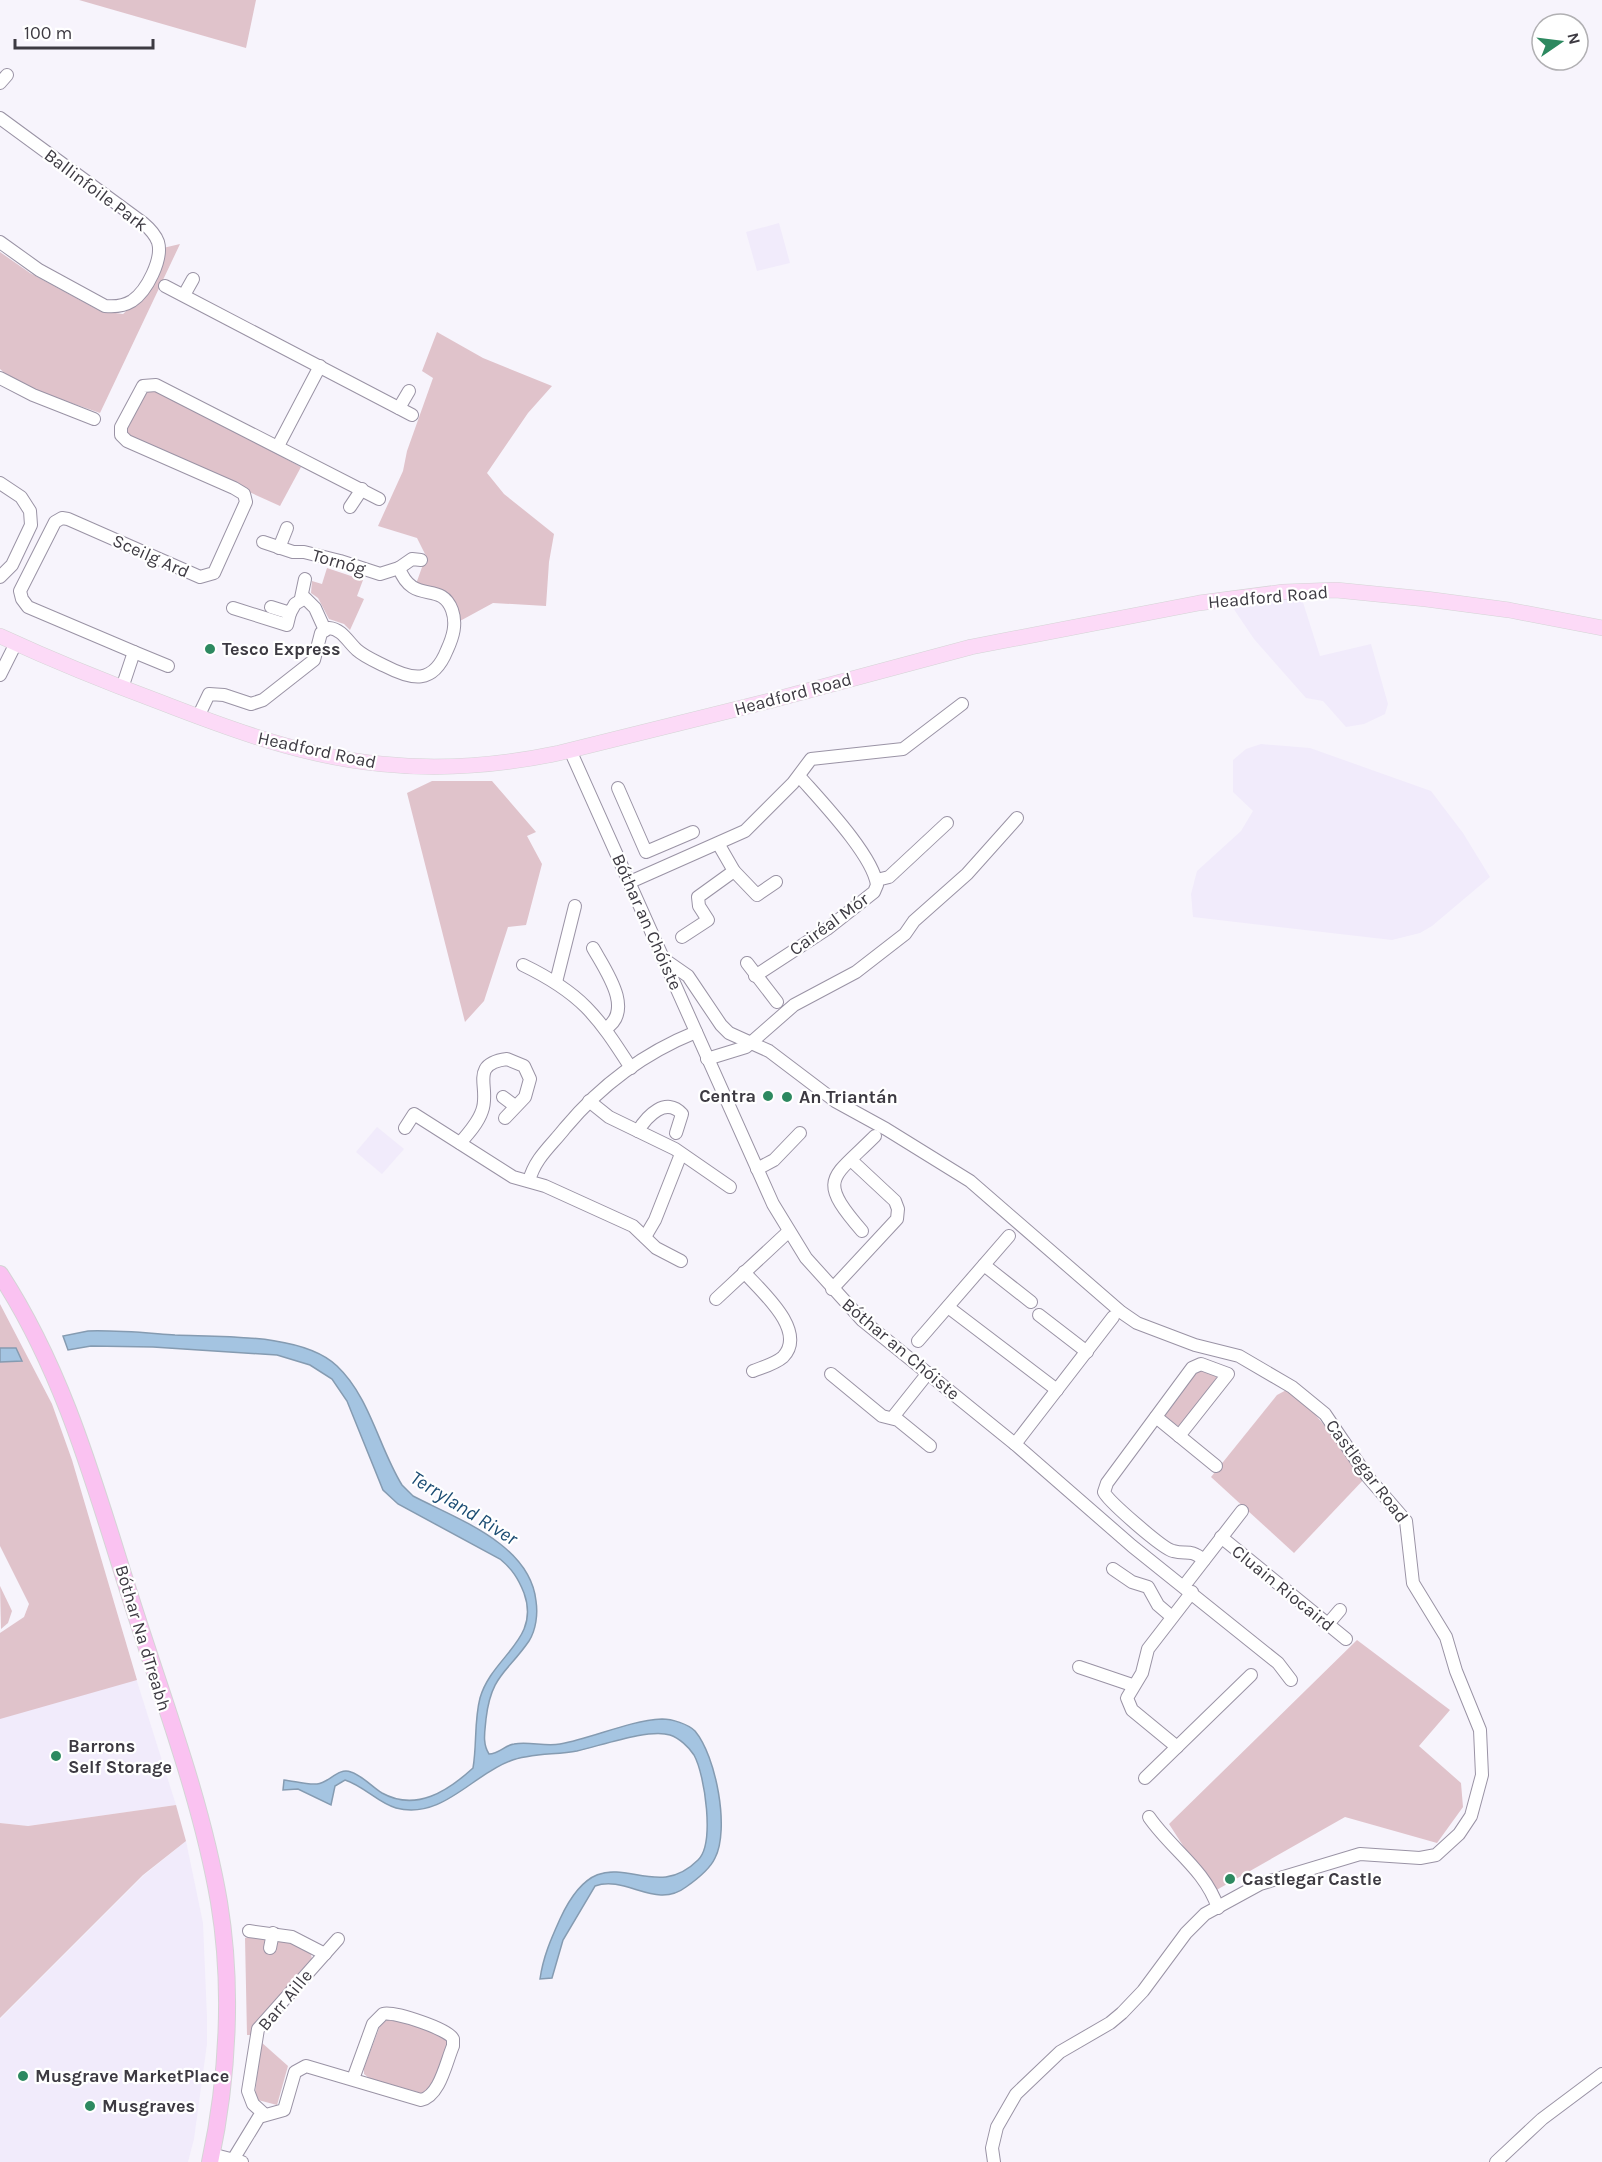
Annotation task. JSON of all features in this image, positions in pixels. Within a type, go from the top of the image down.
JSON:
[{"type":"highway","name":"Bóthar Na dTreabh","points":[[0,1274],[42,1347],[71,1414],[193,1796],[210,1860],[221,1922],[226,1997],[224,2054],[211,2158]]},
{"type":"main road","name":"Headford Road","points":[[0,636],[122,688],[269,742],[383,764],[434,766],[496,763],[570,750],[781,698],[971,647],[1199,603],[1283,592],[1336,590],[1426,599],[1509,610],[1602,628]]},
{"type":"street","name":"Ballinfoile Park","points":[[0,118],[143,223],[158,242],[159,252],[157,262],[139,296],[131,302],[113,307],[105,306],[56,280],[0,242]]},
{"type":"street","points":[[184,295],[193,279]]},
{"type":"street","points":[[165,286],[412,415]]},
{"type":"street","points":[[278,446],[320,366]]},
{"type":"street","points":[[0,378],[33,395],[94,419]]},
{"type":"street","name":"Sceilg Ard","points":[[168,666],[28,607],[20,591],[55,522],[62,518],[200,577],[213,573],[246,502],[244,494],[127,441],[121,435],[121,427],[143,386],[156,385],[379,499]]},
{"type":"street","points":[[399,408],[409,391]]},
{"type":"street","points":[[0,483],[21,496],[30,511],[32,525],[12,565],[0,577]]},
{"type":"street","points":[[350,507],[362,489]]},
{"type":"street","points":[[279,548],[287,528]]},
{"type":"street","name":"Tornóg","points":[[263,542],[279,548],[340,561],[380,574],[399,568],[412,560],[421,560]]},
{"type":"street","points":[[198,717],[209,694],[224,695],[251,704],[263,700],[314,660],[321,633],[332,628],[339,631],[366,656],[404,676],[418,678],[433,671],[440,664],[452,637],[453,613],[448,602],[440,595],[418,591],[408,586],[399,568]]},
{"type":"street","name":"Tornóg","points":[[290,613],[301,598],[305,579]]},
{"type":"street","points":[[301,598],[313,605],[325,630]]},
{"type":"street","points":[[233,608],[286,625],[290,613],[271,607]]},
{"type":"street","points":[[0,675],[16,643]]},
{"type":"street","points":[[122,688],[134,652]]},
{"type":"street","points":[[630,882],[719,845],[750,828],[799,776],[811,759],[903,749],[962,704]]},
{"type":"street","name":"Bóthar an Chóiste","points":[[570,750],[757,1169],[788,1232],[832,1289],[862,1320],[1015,1444],[1132,1546],[1278,1663],[1292,1680]]},
{"type":"street","name":"Cairéal Mór","points":[[755,976],[827,928],[873,892],[876,880],[855,843],[799,776]]},
{"type":"street","points":[[618,788],[646,852],[693,832]]},
{"type":"street","points":[[707,1059],[752,1043],[794,1005],[856,972],[905,934],[914,921],[967,874],[1017,818]]},
{"type":"street","points":[[876,880],[889,877],[947,823]]},
{"type":"street","points":[[719,845],[734,871],[757,895],[776,882]]},
{"type":"street","points":[[651,850],[660,870]]},
{"type":"street","points":[[682,937],[708,920],[699,906],[698,897],[734,871]]},
{"type":"street","points":[[556,982],[575,906]]},
{"type":"street","points":[[593,948],[619,1006],[616,1020],[604,1029]]},
{"type":"street","name":"Castlegar Road","points":[[665,960],[693,981],[721,1025],[729,1033],[769,1051],[836,1101],[970,1181],[1121,1312],[1137,1323],[1195,1345],[1239,1356],[1292,1387],[1325,1414],[1367,1476],[1406,1521],[1413,1583],[1446,1637],[1456,1671],[1480,1730],[1482,1775],[1471,1816],[1459,1834],[1436,1855],[1420,1858],[1360,1854],[1260,1884],[1195,1923],[1143,1991],[1110,2023],[1060,2052],[1027,2082],[1009,2104],[997,2127],[992,2148],[994,2162]]},
{"type":"street","points":[[747,963],[777,1002]]},
{"type":"street","points":[[523,965],[556,982],[583,1002],[631,1068]]},
{"type":"street","points":[[529,1181],[537,1160],[606,1085],[631,1068],[696,1032]]},
{"type":"street","points":[[460,1143],[482,1112],[482,1080],[485,1070],[491,1063],[507,1059],[517,1062],[528,1072],[529,1087],[505,1118]]},
{"type":"street","points":[[503,1097],[515,1106]]},
{"type":"street","points":[[589,1101],[609,1117],[681,1154],[730,1186]]},
{"type":"street","points":[[638,1131],[654,1112],[667,1107],[678,1109],[682,1114],[676,1132]]},
{"type":"street","points":[[405,1128],[414,1114],[503,1171],[564,1193],[633,1226],[656,1248],[681,1261]]},
{"type":"street","points":[[757,1169],[774,1160],[800,1133]]},
{"type":"street","points":[[862,1231],[834,1193],[837,1173],[875,1136]]},
{"type":"street","points":[[645,1237],[655,1220],[681,1154]]},
{"type":"street","points":[[832,1289],[897,1219],[898,1209],[895,1201],[851,1160]]},
{"type":"street","points":[[716,1299],[788,1232]]},
{"type":"street","points":[[918,1341],[1009,1236]]},
{"type":"street","points":[[984,1265],[1031,1302]]},
{"type":"street","points":[[744,1272],[783,1318],[790,1334],[788,1350],[783,1357],[753,1371]]},
{"type":"street","points":[[948,1307],[1057,1390]]},
{"type":"street","points":[[1039,1315],[1087,1352]]},
{"type":"street","points":[[1015,1444],[1113,1317]]},
{"type":"street","name":"Cluain Riocaird","points":[[1179,1436],[1228,1374],[1210,1365],[1196,1365],[1107,1483],[1104,1492],[1112,1502],[1170,1551],[1190,1551],[1204,1560]]},
{"type":"street","points":[[893,1417],[928,1373]]},
{"type":"street","points":[[831,1374],[882,1416],[893,1417],[930,1446]]},
{"type":"street","points":[[1156,1417],[1216,1466]]},
{"type":"street","name":"Cluain Riocaird","points":[[1132,1685],[1142,1673],[1148,1649],[1172,1617],[1204,1560],[1242,1511]]},
{"type":"street","name":"Cluain Riocaird","points":[[1221,1537],[1346,1639]]},
{"type":"street","points":[[1113,1569],[1119,1576],[1148,1587],[1158,1605],[1172,1617]]},
{"type":"street","points":[[1328,1624],[1340,1610]]},
{"type":"street","points":[[1079,1667],[1132,1685],[1127,1698],[1132,1710],[1177,1747]]},
{"type":"street","points":[[1144,1778],[1251,1675]]},
{"type":"street","points":[[1149,1817],[1164,1838],[1198,1869],[1213,1892],[1218,1908]]},
{"type":"street","name":"Barr Aille","points":[[249,1931],[273,1933],[302,1941],[325,1954]]},
{"type":"street","points":[[270,1948],[273,1933]]},
{"type":"street","name":"Barr Aille","points":[[264,2114],[253,2104],[248,2091],[258,2029],[338,1939]]},
{"type":"street","points":[[211,2158],[238,2160],[251,2129],[264,2114],[284,2110],[295,2072],[300,2067],[311,2066],[353,2079],[426,2099],[435,2090],[453,2046],[453,2039],[443,2030],[393,2014],[383,2014],[376,2019],[373,2025],[353,2079]]},
{"type":"street","points":[[1496,2162],[1542,2119],[1602,2074]]},
{"type":"shaded area","points":[[79,0],[256,0],[246,48]]},
{"type":"shaded area","points":[[779,223],[790,263],[757,271],[746,232]]},
{"type":"shaded area","points":[[180,244],[100,413],[17,384],[0,369],[0,252],[30,273],[100,311],[123,314],[146,293],[163,248]]},
{"type":"shaded area","points":[[437,332],[483,358],[552,386],[528,413],[487,473],[504,494],[554,534],[549,562],[546,606],[493,603],[460,621],[455,605],[446,594],[416,584],[426,556],[417,538],[378,526],[403,471],[407,451],[433,378],[422,371]]},
{"type":"shaded area","points":[[148,390],[159,391],[301,467],[280,506],[130,438],[126,427]]},
{"type":"shaded area","points":[[327,568],[363,580],[357,596],[364,599],[350,630],[344,624],[329,619],[318,598],[311,593],[312,581],[322,584]]},
{"type":"shaded area","points":[[1301,596],[1320,656],[1371,644],[1388,704],[1385,714],[1364,724],[1346,727],[1323,701],[1306,698],[1254,639],[1229,602]]},
{"type":"shaded area","points":[[1261,744],[1310,748],[1431,791],[1463,833],[1490,877],[1432,926],[1420,933],[1392,940],[1193,917],[1191,894],[1197,871],[1241,831],[1253,811],[1233,792],[1233,760],[1246,749]]},
{"type":"shaded area","points":[[432,781],[492,781],[536,832],[527,836],[542,864],[526,925],[508,927],[484,1001],[465,1022],[407,793]]},
{"type":"shaded area","points":[[377,1127],[404,1149],[382,1174],[356,1152]]},
{"type":"shaded area","points":[[0,1304],[52,1404],[72,1460],[137,1680],[0,1719],[0,1633],[24,1617],[29,1604],[0,1546]]},
{"type":"shaded area","points":[[1199,1368],[1211,1370],[1217,1378],[1180,1427],[1164,1417]]},
{"type":"shaded area","points":[[1292,1387],[1367,1476],[1294,1553],[1211,1477],[1277,1395]]},
{"type":"shaded area","points":[[0,1586],[12,1611],[8,1623],[1,1629]]},
{"type":"shaded area","points":[[107,1586],[176,1805],[28,1826],[0,1823],[0,1633]]},
{"type":"shaded area","points":[[1357,1640],[1450,1710],[1419,1746],[1461,1783],[1463,1807],[1437,1843],[1345,1817],[1213,1892],[1169,1824]]},
{"type":"shaded area","points":[[176,1805],[186,1841],[143,1875],[0,2018],[0,1823],[28,1826]]},
{"type":"shaded area","points":[[186,1841],[203,1923],[207,2017],[207,2044],[194,2139],[188,2162],[0,2162],[0,2019],[143,1876]]},
{"type":"shaded area","points":[[257,1935],[276,1942],[280,1939],[310,1949],[312,1959],[252,2035],[247,2035],[245,1938]]},
{"type":"shaded area","points":[[390,2019],[444,2035],[449,2045],[430,2089],[424,2094],[369,2078],[364,2074],[364,2068],[381,2023]]},
{"type":"shaded area","points":[[261,2042],[288,2066],[277,2105],[258,2100],[255,2094]]},
{"type":"water","points":[[88,1331],[237,1337],[283,1342],[322,1355],[337,1366],[358,1392],[402,1485],[413,1496],[489,1536],[520,1564],[531,1581],[537,1606],[535,1627],[529,1641],[496,1683],[488,1704],[485,1746],[489,1754],[514,1744],[560,1744],[649,1720],[666,1719],[688,1726],[703,1742],[709,1757],[715,1775],[721,1812],[719,1845],[710,1866],[694,1881],[675,1893],[652,1894],[607,1884],[595,1886],[563,1940],[552,1978],[540,1979],[545,1956],[560,1919],[576,1891],[593,1877],[610,1872],[661,1877],[679,1873],[698,1860],[706,1840],[705,1793],[698,1765],[687,1746],[670,1735],[661,1733],[624,1738],[577,1751],[518,1758],[496,1768],[442,1802],[428,1808],[413,1810],[389,1806],[345,1780],[335,1786],[331,1805],[298,1789],[283,1790],[284,1780],[317,1784],[346,1771],[360,1776],[382,1793],[395,1798],[419,1800],[442,1791],[473,1768],[480,1698],[486,1683],[521,1636],[526,1623],[527,1609],[522,1588],[511,1570],[500,1559],[398,1504],[383,1490],[347,1401],[332,1379],[310,1365],[277,1355],[153,1347],[91,1346],[68,1350],[63,1336]]},
{"type":"water","points":[[0,1348],[16,1348],[22,1361],[0,1362]]},
{"type":"place","name":"Tesco Express","points":[[210,649]]},
{"type":"place","name":"Centra","points":[[768,1096]]},
{"type":"place","name":"An Triantán","points":[[787,1097]]},
{"type":"place","name":"Barrons Self Storage","points":[[56,1756]]},
{"type":"place","name":"Castlegar Castle","points":[[1230,1879]]},
{"type":"place","name":"Musgrave MarketPlace","points":[[23,2076]]},
{"type":"place","name":"Musgraves","points":[[90,2106]]},
{"type":"water label","name":"Terryland River","points":[[464,1508]]}]
